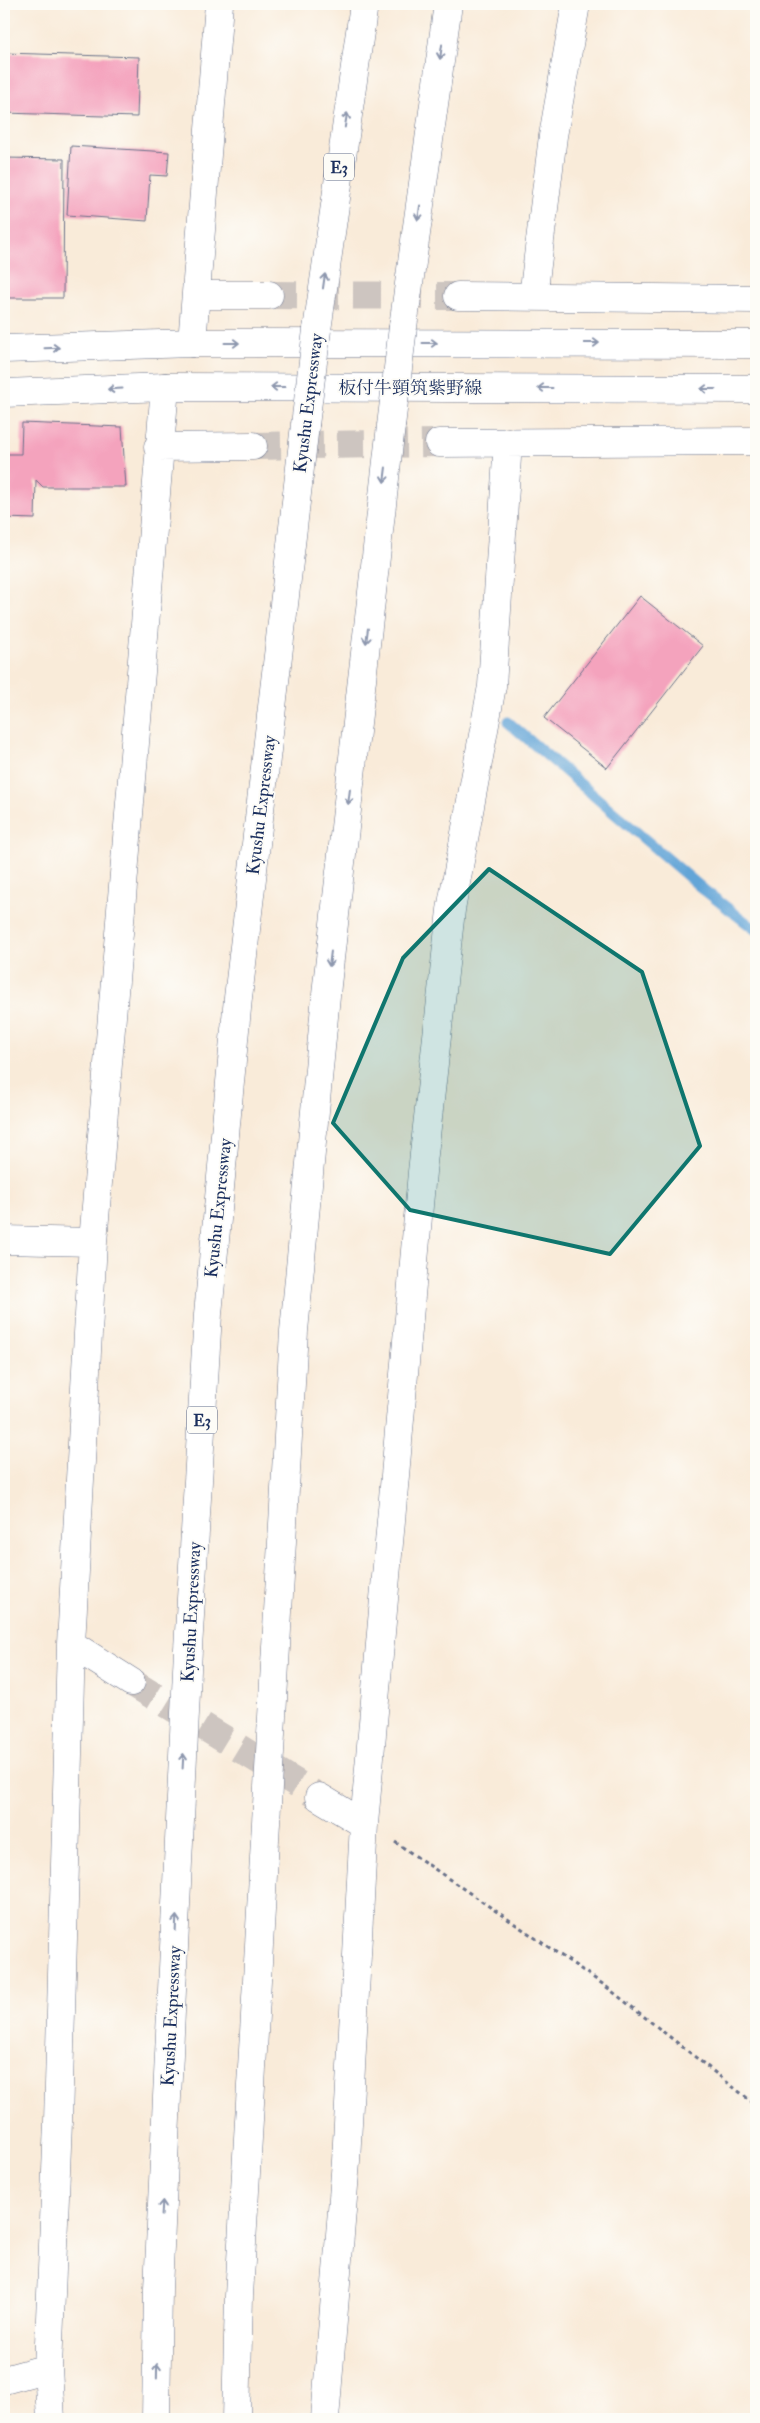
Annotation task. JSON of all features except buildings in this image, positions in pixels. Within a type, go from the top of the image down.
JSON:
[{"type":"main road","points":[[192,343],[219,4]]},
{"type":"main road","name":"Kyushu Expressway","points":[[156,2419],[161,2230],[188,1649],[208,1314],[238,998],[305,425],[364,4]]},
{"type":"main road","points":[[236,2419],[239,2286],[294,1331],[327,985],[391,426],[448,4]]},
{"type":"main road","points":[[533,297],[553,136],[576,4]]},
{"type":"main road","points":[[197,295],[269,295]]},
{"type":"main road","points":[[458,296],[756,299]]},
{"type":"main road","points":[[4,349],[192,343],[756,344]]},
{"type":"main road","points":[[51,2419],[48,2368],[58,2122],[71,1644],[93,1242],[158,447],[165,387]]},
{"type":"main road","name":"板付牛頸筑紫野線","points":[[4,393],[165,387],[756,390]]},
{"type":"main road","points":[[438,444],[756,441]]},
{"type":"main road","points":[[325,2419],[346,2161],[364,1824],[422,1172],[451,910],[492,686],[508,442]]},
{"type":"main road","points":[[158,447],[253,446]]},
{"type":"main road","points":[[4,1240],[93,1242]]},
{"type":"main road","points":[[71,1644],[131,1682]]},
{"type":"main road","points":[[319,1797],[364,1824]]},
{"type":"main road","points":[[4,2380],[48,2368]]},
{"type":"path","points":[[364,1824],[407,1849],[604,1985],[756,2105]]},
{"type":"highlighted area","points":[[489,869],[642,972],[700,1146],[610,1254],[410,1210],[333,1123],[403,958]]},
{"type":"waterway","points":[[508,722],[704,890],[756,930]]},
{"type":"tunnel","points":[[269,295],[458,296]]},
{"type":"tunnel","points":[[253,446],[439,443]]},
{"type":"tunnel","points":[[131,1682],[319,1797]]}]
